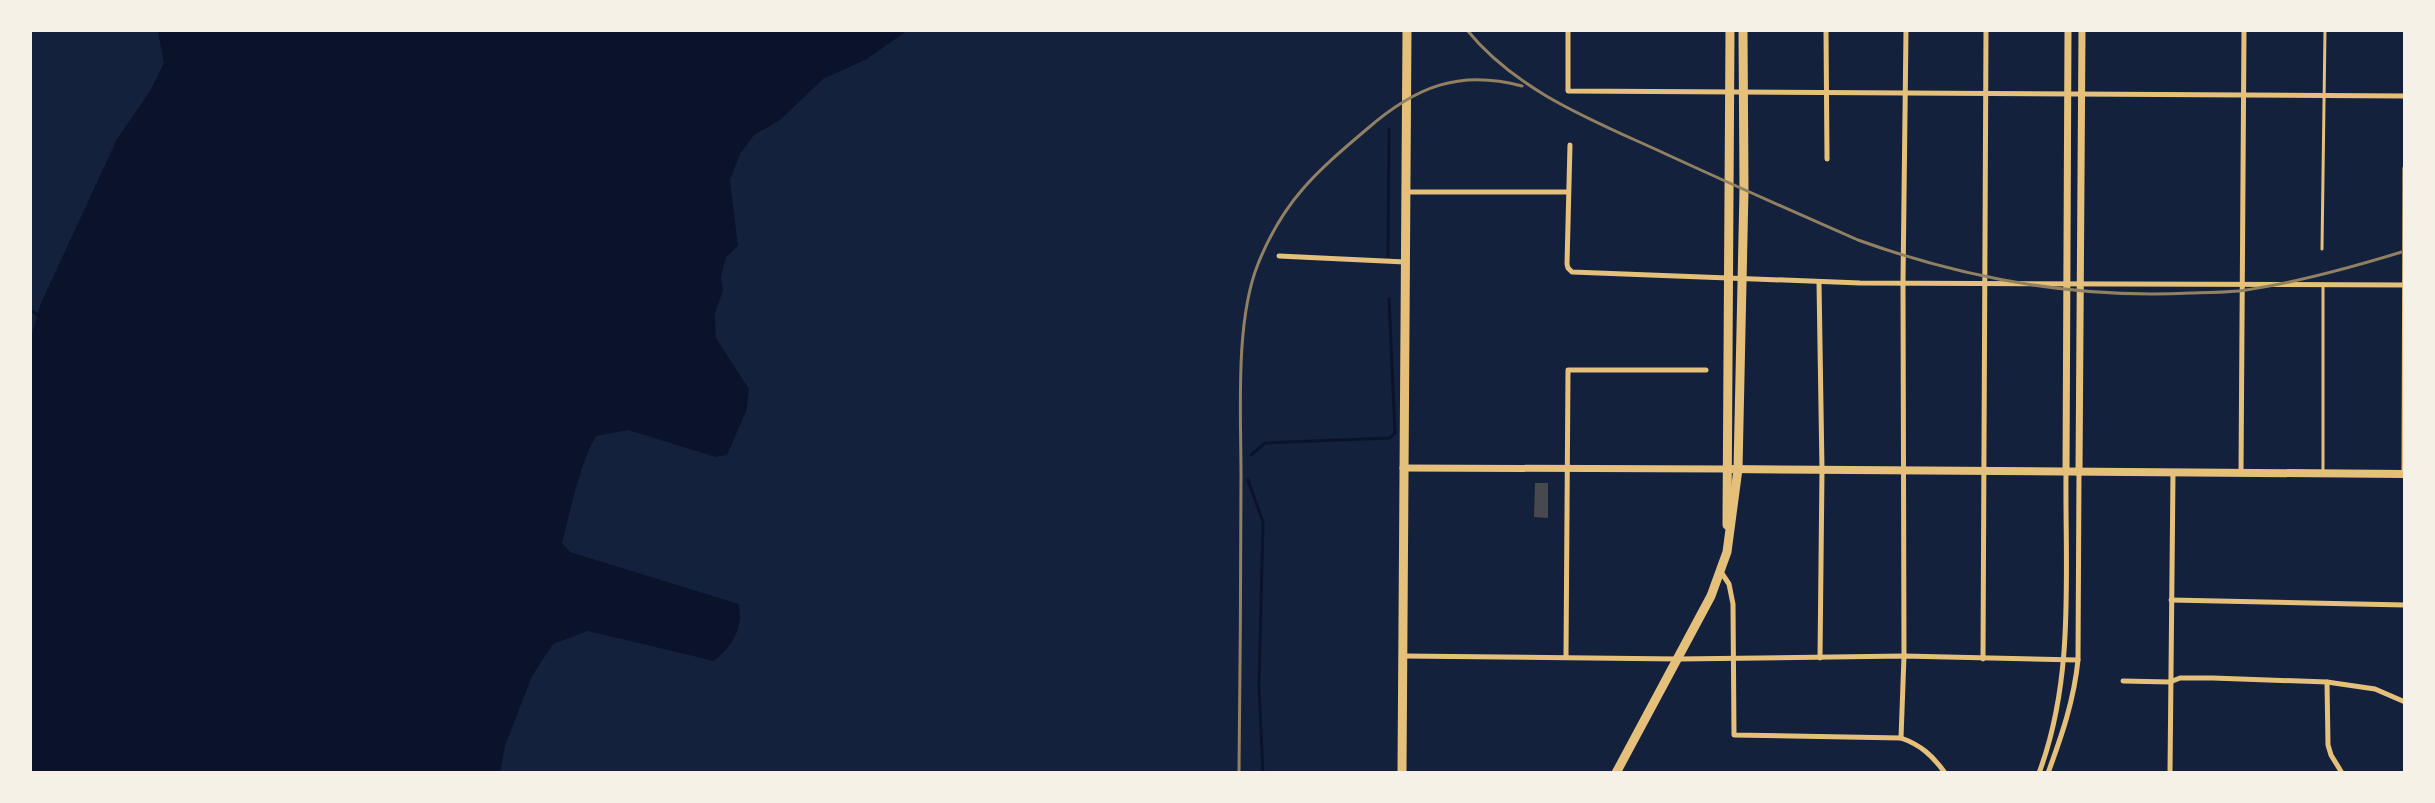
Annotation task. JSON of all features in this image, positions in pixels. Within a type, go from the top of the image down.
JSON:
[{"type":"main road","points":[[1402,773],[1407,30]]},
{"type":"main road","points":[[1721,572],[1727,519],[1730,30]]},
{"type":"main road","points":[[1616,773],[1721,572],[1732,533],[1738,469],[1744,190],[1743,30]]},
{"type":"main road","points":[[1727,469],[2404,474]]},
{"type":"street","points":[[1568,30],[1568,91],[2405,96]]},
{"type":"street","points":[[1826,30],[1827,159]]},
{"type":"street","points":[[1901,738],[1904,656],[1906,30]]},
{"type":"street","points":[[1983,659],[1986,30]]},
{"type":"street","points":[[2039,773],[2052,736],[2065,659],[2068,30]]},
{"type":"street","points":[[2048,773],[2071,709],[2078,660],[2082,30]]},
{"type":"street","points":[[2241,473],[2244,30]]},
{"type":"street","points":[[1570,145],[1567,264],[1572,272],[1819,282],[2405,285]]},
{"type":"street","points":[[2404,474],[2405,168]]},
{"type":"street","points":[[1405,192],[1567,192]]},
{"type":"street","points":[[1279,256],[1405,262]]},
{"type":"street","points":[[1819,282],[1822,470],[1820,658]]},
{"type":"street","points":[[1566,657],[1568,370],[1706,370]]},
{"type":"street","points":[[1403,468],[1727,469]]},
{"type":"street","points":[[2170,773],[2173,472]]},
{"type":"street","points":[[1721,572],[1729,584],[1733,604],[1734,735],[1901,738],[1919,745],[1945,773]]},
{"type":"street","points":[[2171,600],[2405,605]]},
{"type":"street","points":[[1403,656],[1678,659],[1904,656],[2078,660]]},
{"type":"street","points":[[2123,681],[2170,682],[2180,678],[2213,678],[2327,682],[2375,689],[2405,702]]},
{"type":"street","points":[[2327,682],[2328,745],[2342,773]]},
{"type":"lane","points":[[2322,249],[2325,30]]},
{"type":"lane","points":[[2323,284],[2323,473]]},
{"type":"water","points":[[160,30],[908,30],[867,59],[823,79],[780,120],[754,135],[740,154],[730,180],[738,246],[726,257],[721,277],[723,291],[715,313],[716,338],[749,389],[747,409],[727,455],[716,457],[628,430],[596,436],[580,474],[562,543],[570,552],[739,604],[735,636],[714,661],[588,631],[553,644],[532,676],[505,746],[500,773],[30,773],[30,340],[41,303],[117,139],[150,91],[164,63]]},
{"type":"building","points":[[1535,483],[1548,483],[1548,518],[1534,517]]},
{"type":"waterway","points":[[1388,256],[1389,129]]},
{"type":"waterway","points":[[1251,455],[1265,443],[1390,438],[1395,433],[1389,299]]},
{"type":"waterway","points":[[30,310],[40,316]]},
{"type":"waterway","points":[[1248,480],[1263,522],[1259,687],[1263,773]]},
{"type":"railway","points":[[1467,30],[1487,52],[1534,89],[1587,118],[1858,240],[1940,266],[2022,283],[2106,293],[2225,292],[2306,278],[2405,251]]},
{"type":"railway","points":[[1239,773],[1241,368],[1246,312],[1258,264],[1278,222],[1303,189],[1385,114],[1421,92],[1458,81],[1499,81],[1522,86]]}]
